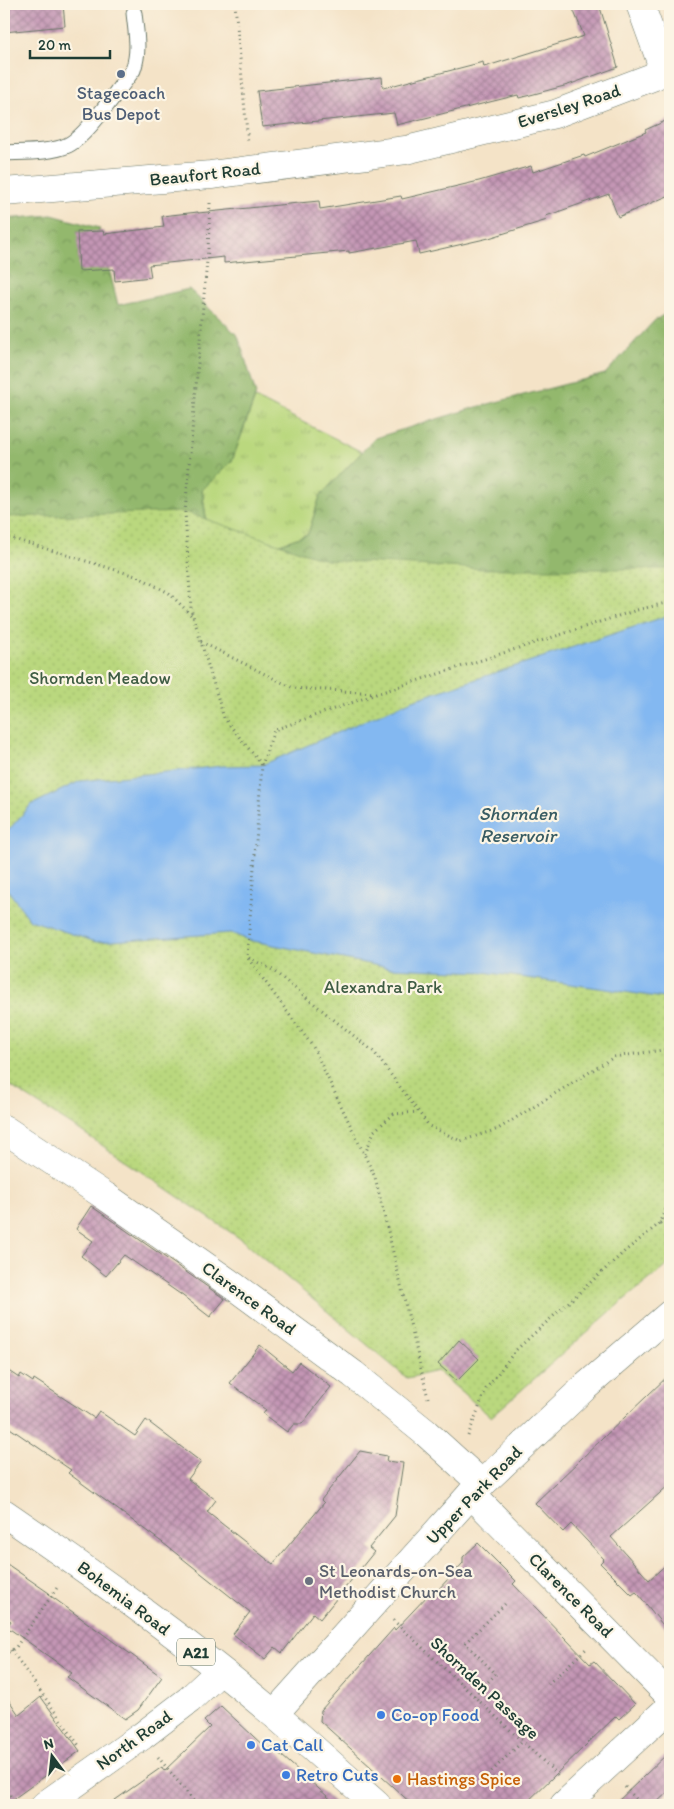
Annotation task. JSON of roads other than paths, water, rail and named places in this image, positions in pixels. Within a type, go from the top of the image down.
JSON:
[{"type":"main road","name":"Eversley Road","points":[[406,150],[555,114],[655,76],[659,70],[660,62],[640,4]]},
{"type":"main road","name":"Beaufort Road","points":[[4,192],[211,175],[406,150]]},
{"type":"main road","name":"Clarence Road","points":[[4,1129],[105,1196],[235,1287],[353,1374],[426,1433],[448,1454],[477,1489],[605,1630],[670,1696]]},
{"type":"main road","name":"Upper Park Road","points":[[274,1714],[477,1489],[585,1388],[670,1314]]},
{"type":"main road","name":"Bohemia Road","points":[[4,1513],[75,1562],[220,1671],[274,1714],[377,1805]]},
{"type":"main road","name":"North Road","points":[[45,1805],[142,1736],[189,1700],[220,1671]]},
{"type":"main road","points":[[570,1799],[670,1707]]},
{"type":"lane","points":[[4,153],[54,149],[68,145],[82,136],[133,70],[137,60],[138,47],[134,13]]},
{"type":"water","name":"Shornden Reservoir","points":[[670,615],[670,999],[483,972],[389,968],[248,940],[231,933],[96,942],[30,920],[4,885],[4,835],[31,805],[80,781],[222,766],[262,765],[410,701]]},
{"type":"place","name":"Stagecoach Bus Depot","points":[[121,74]]},
{"type":"place","name":"St Leonards-on-Sea Methodist Church","points":[[309,1581]]},
{"type":"place","name":"Co-op Food","points":[[381,1715]]},
{"type":"place","name":"Cat Call","points":[[251,1745]]},
{"type":"place","name":"Retro Cuts","points":[[286,1775]]},
{"type":"place","name":"Hastings Spice","points":[[397,1779]]},
{"type":"park label","name":"Shornden Meadow","points":[[100,678]]},
{"type":"park label","name":"Alexandra Park","points":[[383,987]]}]
